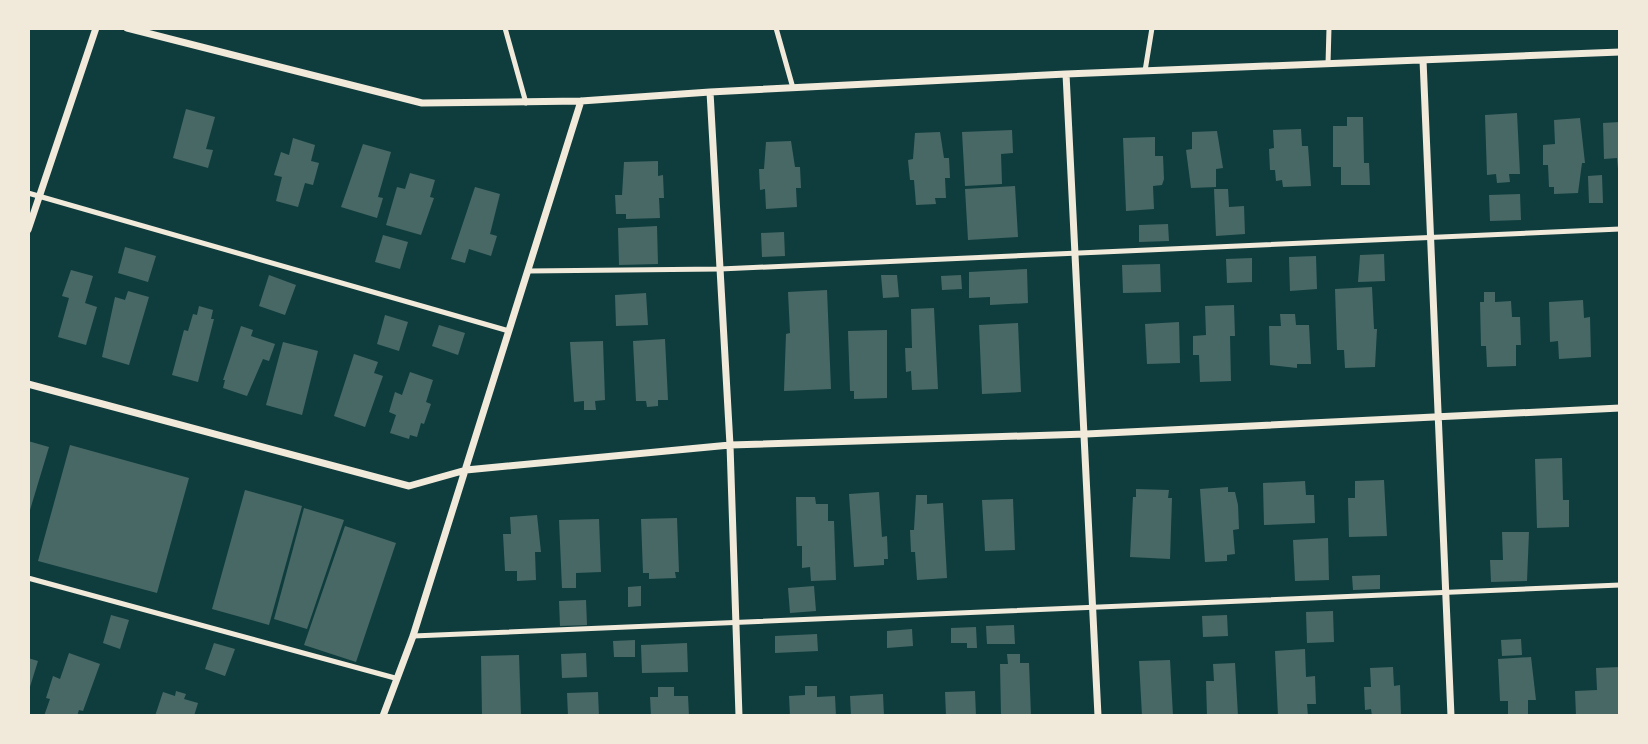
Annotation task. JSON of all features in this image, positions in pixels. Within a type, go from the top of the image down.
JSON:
[{"type":"street","points":[[28,230],[96,28]]},
{"type":"street","points":[[127,28],[422,103],[581,102],[710,92],[1066,74],[1620,51]]},
{"type":"street","points":[[1423,60],[1451,716]]},
{"type":"street","points":[[1066,74],[1098,716]]},
{"type":"street","points":[[710,92],[730,445],[739,716]]},
{"type":"street","points":[[383,716],[395,678],[413,636],[581,102]]},
{"type":"street","points":[[28,384],[409,485],[466,470],[730,445],[1086,434],[1620,408]]},
{"type":"lane","points":[[506,28],[526,103]]},
{"type":"lane","points":[[776,28],[793,88]]},
{"type":"lane","points":[[1145,71],[1152,28]]},
{"type":"lane","points":[[1328,64],[1329,28]]},
{"type":"lane","points":[[28,193],[509,331]]},
{"type":"lane","points":[[528,271],[720,269],[1076,251],[1620,229]]},
{"type":"lane","points":[[28,578],[395,678]]},
{"type":"lane","points":[[413,636],[1620,585]]},
{"type":"building","points":[[186,109],[215,117],[206,149],[213,150],[208,168],[173,158]]},
{"type":"building","points":[[1517,113],[1520,174],[1509,174],[1510,182],[1497,183],[1496,174],[1487,175],[1485,115]]},
{"type":"building","points":[[1347,117],[1363,117],[1364,163],[1369,163],[1370,185],[1341,185],[1341,167],[1333,167],[1333,126],[1347,126]]},
{"type":"building","points":[[1580,118],[1585,163],[1582,163],[1578,193],[1554,194],[1554,187],[1549,187],[1548,165],[1543,165],[1543,145],[1555,144],[1554,120]]},
{"type":"building","points":[[1620,122],[1618,169],[1617,158],[1604,159],[1603,123]]},
{"type":"building","points":[[1301,129],[1302,146],[1308,146],[1311,186],[1283,187],[1282,180],[1276,181],[1275,170],[1270,170],[1269,149],[1274,148],[1273,130]]},
{"type":"building","points":[[1012,130],[1013,153],[1001,154],[1002,184],[965,186],[962,132]]},
{"type":"building","points":[[1217,131],[1223,168],[1216,169],[1216,187],[1191,188],[1186,150],[1192,149],[1192,132]]},
{"type":"building","points":[[940,132],[944,158],[949,158],[950,178],[945,178],[946,198],[935,198],[936,204],[916,205],[914,180],[910,180],[908,160],[913,159],[915,133]]},
{"type":"building","points":[[1155,137],[1155,156],[1163,156],[1164,179],[1162,185],[1153,186],[1154,209],[1126,211],[1123,138]]},
{"type":"building","points":[[293,138],[315,145],[311,161],[319,163],[313,185],[305,183],[298,207],[276,201],[282,177],[274,175],[281,152],[289,155]]},
{"type":"building","points":[[791,141],[795,167],[800,167],[801,188],[796,188],[797,207],[766,209],[765,189],[760,190],[759,169],[764,169],[766,142]]},
{"type":"building","points":[[363,144],[391,152],[378,197],[383,198],[377,218],[341,207]]},
{"type":"building","points":[[658,161],[658,176],[663,175],[664,198],[659,198],[660,218],[626,219],[626,214],[616,214],[615,195],[622,195],[624,162]]},
{"type":"building","points":[[410,173],[435,180],[430,197],[434,198],[421,235],[386,225],[397,187],[405,189]]},
{"type":"building","points":[[1602,175],[1603,203],[1589,203],[1588,176]]},
{"type":"building","points":[[1015,186],[1018,237],[968,240],[965,189]]},
{"type":"building","points":[[475,187],[500,194],[490,234],[497,236],[491,256],[469,249],[465,263],[451,259]]},
{"type":"building","points":[[1214,189],[1228,189],[1229,207],[1244,206],[1245,234],[1216,236]]},
{"type":"building","points":[[1520,194],[1521,220],[1490,221],[1489,195]]},
{"type":"building","points":[[1168,224],[1169,241],[1139,242],[1139,225]]},
{"type":"building","points":[[657,226],[658,264],[619,265],[618,228]]},
{"type":"building","points":[[784,232],[785,256],[762,257],[761,233]]},
{"type":"building","points":[[383,235],[408,242],[400,269],[375,262]]},
{"type":"building","points":[[125,247],[156,256],[148,282],[118,273]]},
{"type":"building","points":[[1384,254],[1385,281],[1358,282],[1360,255]]},
{"type":"building","points":[[1316,256],[1317,289],[1290,291],[1289,257]]},
{"type":"building","points":[[1252,258],[1252,282],[1227,283],[1226,259]]},
{"type":"building","points":[[1160,264],[1161,292],[1123,293],[1122,265]]},
{"type":"building","points":[[1027,269],[1028,303],[990,305],[990,297],[969,298],[969,272]]},
{"type":"building","points":[[71,270],[93,276],[85,303],[97,307],[86,345],[58,337],[69,298],[62,296]]},
{"type":"building","points":[[269,275],[296,285],[285,315],[259,306]]},
{"type":"building","points":[[881,275],[897,275],[899,297],[883,298]]},
{"type":"building","points":[[961,275],[962,289],[942,290],[941,276]]},
{"type":"building","points":[[1372,287],[1374,329],[1377,329],[1375,367],[1345,368],[1344,350],[1337,350],[1335,289]]},
{"type":"building","points":[[827,290],[831,389],[784,391],[786,334],[790,333],[788,292]]},
{"type":"building","points":[[128,291],[149,297],[129,365],[102,357],[115,297],[125,300]]},
{"type":"building","points":[[1484,292],[1495,292],[1495,302],[1511,301],[1512,317],[1520,317],[1521,345],[1516,345],[1516,366],[1487,367],[1486,346],[1481,346],[1480,302],[1484,302]]},
{"type":"building","points":[[646,293],[648,325],[616,326],[615,295]]},
{"type":"building","points":[[1583,300],[1584,318],[1590,317],[1591,357],[1559,359],[1558,341],[1550,342],[1549,302]]},
{"type":"building","points":[[1234,305],[1235,336],[1230,336],[1231,381],[1200,382],[1199,355],[1193,355],[1193,336],[1206,335],[1205,306]]},
{"type":"building","points":[[199,306],[213,310],[211,319],[214,319],[198,382],[172,375],[184,330],[188,331],[193,314],[197,315]]},
{"type":"building","points":[[934,308],[938,389],[912,390],[911,371],[906,372],[905,348],[912,348],[911,309]]},
{"type":"building","points":[[1280,314],[1295,314],[1296,325],[1309,325],[1311,364],[1297,364],[1297,368],[1270,365],[1269,326],[1281,326]]},
{"type":"building","points":[[385,315],[408,322],[399,351],[377,344]]},
{"type":"building","points":[[1179,322],[1180,363],[1147,364],[1145,324]]},
{"type":"building","points":[[1018,323],[1021,392],[982,394],[979,325]]},
{"type":"building","points":[[439,325],[465,333],[458,355],[432,346]]},
{"type":"building","points":[[241,326],[253,330],[251,336],[275,344],[269,361],[263,359],[247,396],[223,388],[223,380]]},
{"type":"building","points":[[887,330],[887,398],[854,399],[854,391],[850,391],[848,331]]},
{"type":"building","points":[[665,339],[668,400],[658,400],[658,406],[647,407],[646,401],[636,401],[633,341]]},
{"type":"building","points":[[603,341],[605,400],[595,401],[596,410],[584,410],[584,401],[574,402],[570,342]]},
{"type":"building","points":[[283,342],[318,351],[302,415],[266,405]]},
{"type":"building","points":[[354,354],[378,362],[374,373],[383,376],[365,427],[334,416]]},
{"type":"building","points":[[410,372],[433,380],[426,402],[431,404],[424,424],[421,423],[417,437],[410,435],[409,439],[390,433],[396,415],[389,412],[395,392],[402,395]]},
{"type":"building","points":[[28,441],[49,447],[30,510],[28,509]]},
{"type":"building","points":[[70,445],[189,478],[157,593],[38,561]]},
{"type":"building","points":[[1562,458],[1563,500],[1569,500],[1569,527],[1537,528],[1535,459]]},
{"type":"building","points":[[1384,480],[1387,536],[1349,537],[1348,498],[1355,498],[1355,481]]},
{"type":"building","points":[[1305,481],[1306,495],[1314,495],[1315,523],[1264,525],[1263,483]]},
{"type":"building","points":[[1228,487],[1228,492],[1235,492],[1238,505],[1239,529],[1233,530],[1235,554],[1227,555],[1227,561],[1205,562],[1200,489]]},
{"type":"building","points":[[1136,489],[1169,490],[1168,498],[1172,498],[1170,559],[1130,557],[1133,497],[1136,497]]},
{"type":"building","points":[[245,490],[302,506],[269,625],[212,609]]},
{"type":"building","points":[[879,492],[882,537],[887,536],[888,559],[884,559],[884,565],[854,567],[849,494]]},
{"type":"building","points":[[916,495],[927,495],[927,504],[943,503],[947,578],[917,580],[910,530],[914,530]]},
{"type":"building","points":[[796,497],[815,497],[816,504],[828,504],[828,521],[834,521],[836,580],[811,581],[810,567],[802,568],[802,546],[797,546]]},
{"type":"building","points":[[1013,499],[1015,550],[985,551],[982,500]]},
{"type":"building","points":[[304,508],[344,520],[307,629],[274,619]]},
{"type":"building","points":[[537,515],[541,552],[535,552],[536,580],[517,581],[517,571],[505,571],[503,534],[511,534],[510,517]]},
{"type":"building","points":[[677,518],[679,572],[675,572],[676,578],[649,579],[649,573],[643,573],[641,519]]},
{"type":"building","points":[[599,519],[601,572],[576,573],[576,588],[562,588],[559,520]]},
{"type":"building","points":[[345,526],[396,543],[356,662],[304,645]]},
{"type":"building","points":[[1502,532],[1529,532],[1527,581],[1491,582],[1490,560],[1503,560]]},
{"type":"building","points":[[1328,538],[1329,580],[1295,581],[1293,540]]},
{"type":"building","points":[[1380,575],[1380,589],[1353,590],[1352,576]]},
{"type":"building","points":[[641,586],[641,606],[628,607],[628,587]]},
{"type":"building","points":[[814,586],[816,611],[790,613],[788,588]]},
{"type":"building","points":[[586,600],[587,625],[560,626],[559,601]]},
{"type":"building","points":[[1333,611],[1334,642],[1307,643],[1306,612]]},
{"type":"building","points":[[111,615],[129,620],[120,649],[103,643]]},
{"type":"building","points":[[1227,615],[1228,636],[1203,637],[1202,616]]},
{"type":"building","points":[[1014,625],[1015,644],[987,644],[986,626]]},
{"type":"building","points":[[976,627],[977,648],[967,648],[967,643],[951,643],[951,628]]},
{"type":"building","points":[[912,629],[913,646],[887,648],[887,631]]},
{"type":"building","points":[[817,634],[818,651],[775,653],[775,636]]},
{"type":"building","points":[[1521,639],[1522,655],[1502,656],[1501,640]]},
{"type":"building","points":[[635,640],[635,657],[614,657],[613,641]]},
{"type":"building","points":[[214,643],[235,649],[225,676],[205,669]]},
{"type":"building","points":[[687,643],[688,672],[642,673],[641,645]]},
{"type":"building","points":[[1305,649],[1306,677],[1315,676],[1316,704],[1307,704],[1308,716],[1278,716],[1275,651]]},
{"type":"building","points":[[69,653],[100,664],[83,711],[79,710],[77,716],[44,716],[50,699],[46,698],[53,676],[60,679]]},
{"type":"building","points":[[586,653],[587,677],[562,678],[561,654]]},
{"type":"building","points":[[1007,654],[1020,654],[1020,663],[1029,663],[1031,716],[1001,715],[1000,664],[1008,664]]},
{"type":"building","points":[[519,655],[521,716],[482,716],[481,656]]},
{"type":"building","points":[[1531,657],[1536,700],[1528,700],[1528,716],[1508,716],[1508,701],[1500,701],[1498,659]]},
{"type":"building","points":[[28,658],[38,661],[29,690],[28,690]]},
{"type":"building","points":[[1170,660],[1173,716],[1142,716],[1139,661]]},
{"type":"building","points":[[1235,663],[1238,716],[1207,716],[1206,681],[1214,681],[1213,664]]},
{"type":"building","points":[[1393,667],[1394,686],[1400,685],[1401,716],[1372,716],[1371,709],[1365,710],[1364,687],[1371,687],[1370,668]]},
{"type":"building","points":[[1620,667],[1620,716],[1576,716],[1575,691],[1597,690],[1596,668]]},
{"type":"building","points":[[805,686],[817,686],[817,697],[835,696],[836,716],[790,716],[789,696],[805,695]]},
{"type":"building","points":[[658,687],[674,687],[674,696],[688,696],[689,716],[651,716],[650,697],[658,697]]},
{"type":"building","points":[[176,691],[186,694],[184,699],[198,703],[194,716],[155,716],[163,692],[175,696]]},
{"type":"building","points":[[975,691],[976,716],[946,716],[945,692]]},
{"type":"building","points":[[598,692],[599,716],[568,716],[567,693]]},
{"type":"building","points":[[883,694],[884,716],[851,716],[850,696]]}]
